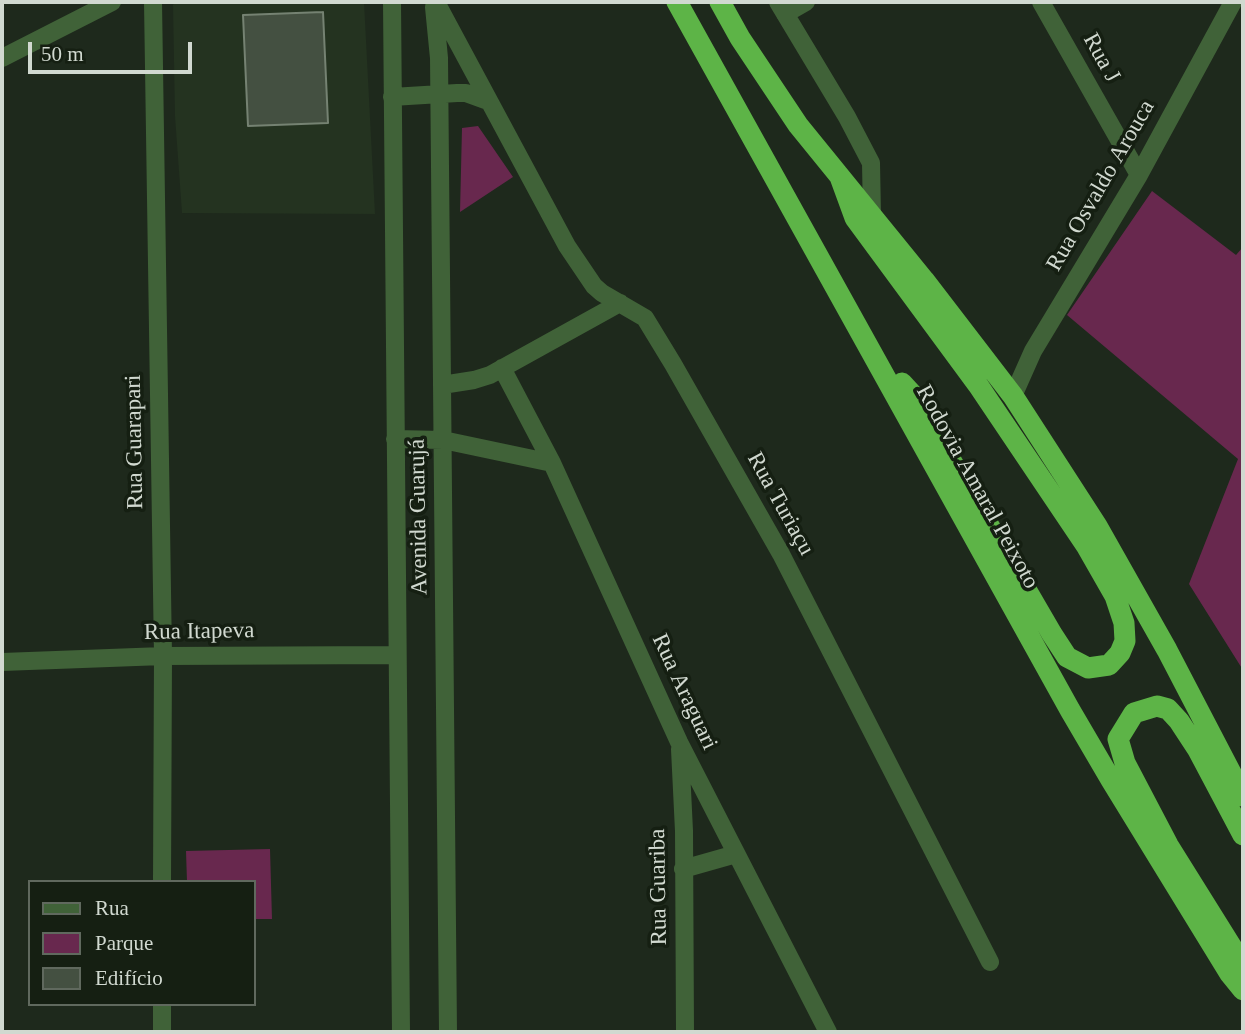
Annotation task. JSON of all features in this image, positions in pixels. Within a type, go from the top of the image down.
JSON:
[{"type":"highway","name":"Rodovia Amaral Peixoto","points":[[677,2],[1104,769],[1230,974],[1243,990]]},
{"type":"highway","points":[[720,2],[740,38],[798,125],[1013,396],[1097,526],[1167,650],[1243,796]]},
{"type":"highway","points":[[839,177],[855,218],[978,385],[1087,547],[1115,596],[1124,623],[1125,641],[1120,653],[1109,665],[1088,668],[1067,657],[913,396],[868,344]]},
{"type":"highway","points":[[1243,835],[1179,720],[1168,709],[1157,706],[1134,713],[1118,739],[1125,763],[1168,845],[1243,965]]},
{"type":"street","points":[[2,58],[112,2]]},
{"type":"street","name":"Rua Guarapari","points":[[153,2],[163,656],[162,880]]},
{"type":"street","name":"Avenida Guarujá","points":[[392,2],[401,1032]]},
{"type":"street","name":"Avenida Guarujá","points":[[435,2],[439,58],[448,1032]]},
{"type":"street","name":"Rua Turiaçu","points":[[435,2],[567,246],[594,286],[645,318],[651,326],[782,554],[990,962]]},
{"type":"street","points":[[806,2],[781,8],[847,117],[871,163],[872,216]]},
{"type":"street","name":"Rua J","points":[[1041,2],[1139,175]]},
{"type":"street","name":"Rua Osvaldo Arouca","points":[[1013,396],[1033,351],[1139,175],[1233,2]]},
{"type":"street","points":[[392,97],[466,93],[488,101]]},
{"type":"street","points":[[442,385],[474,380],[502,368],[620,303]]},
{"type":"street","name":"Rua Araguari","points":[[502,368],[552,463],[679,742],[828,1032]]},
{"type":"street","points":[[395,439],[443,440],[552,463]]},
{"type":"street","name":"Rua Itapeva","points":[[2,662],[163,656],[397,655]]},
{"type":"street","name":"Rua Guariba","points":[[679,742],[684,831],[685,1032]]},
{"type":"street","points":[[683,869],[736,855]]},
{"type":"street","points":[[162,1006],[162,1032]]},
{"type":"shaded area","points":[[175,2],[364,2],[375,214],[182,213],[175,116]]},
{"type":"green space","points":[[478,126],[513,177],[460,212],[462,128]]},
{"type":"green space","points":[[1152,191],[1236,255],[1243,247],[1243,670],[1189,584],[1238,459],[1067,315]]},
{"type":"green space","points":[[270,849],[272,919],[256,919],[256,880],[187,880],[186,851]]},
{"type":"building","points":[[323,12],[328,123],[248,126],[243,15]]}]
